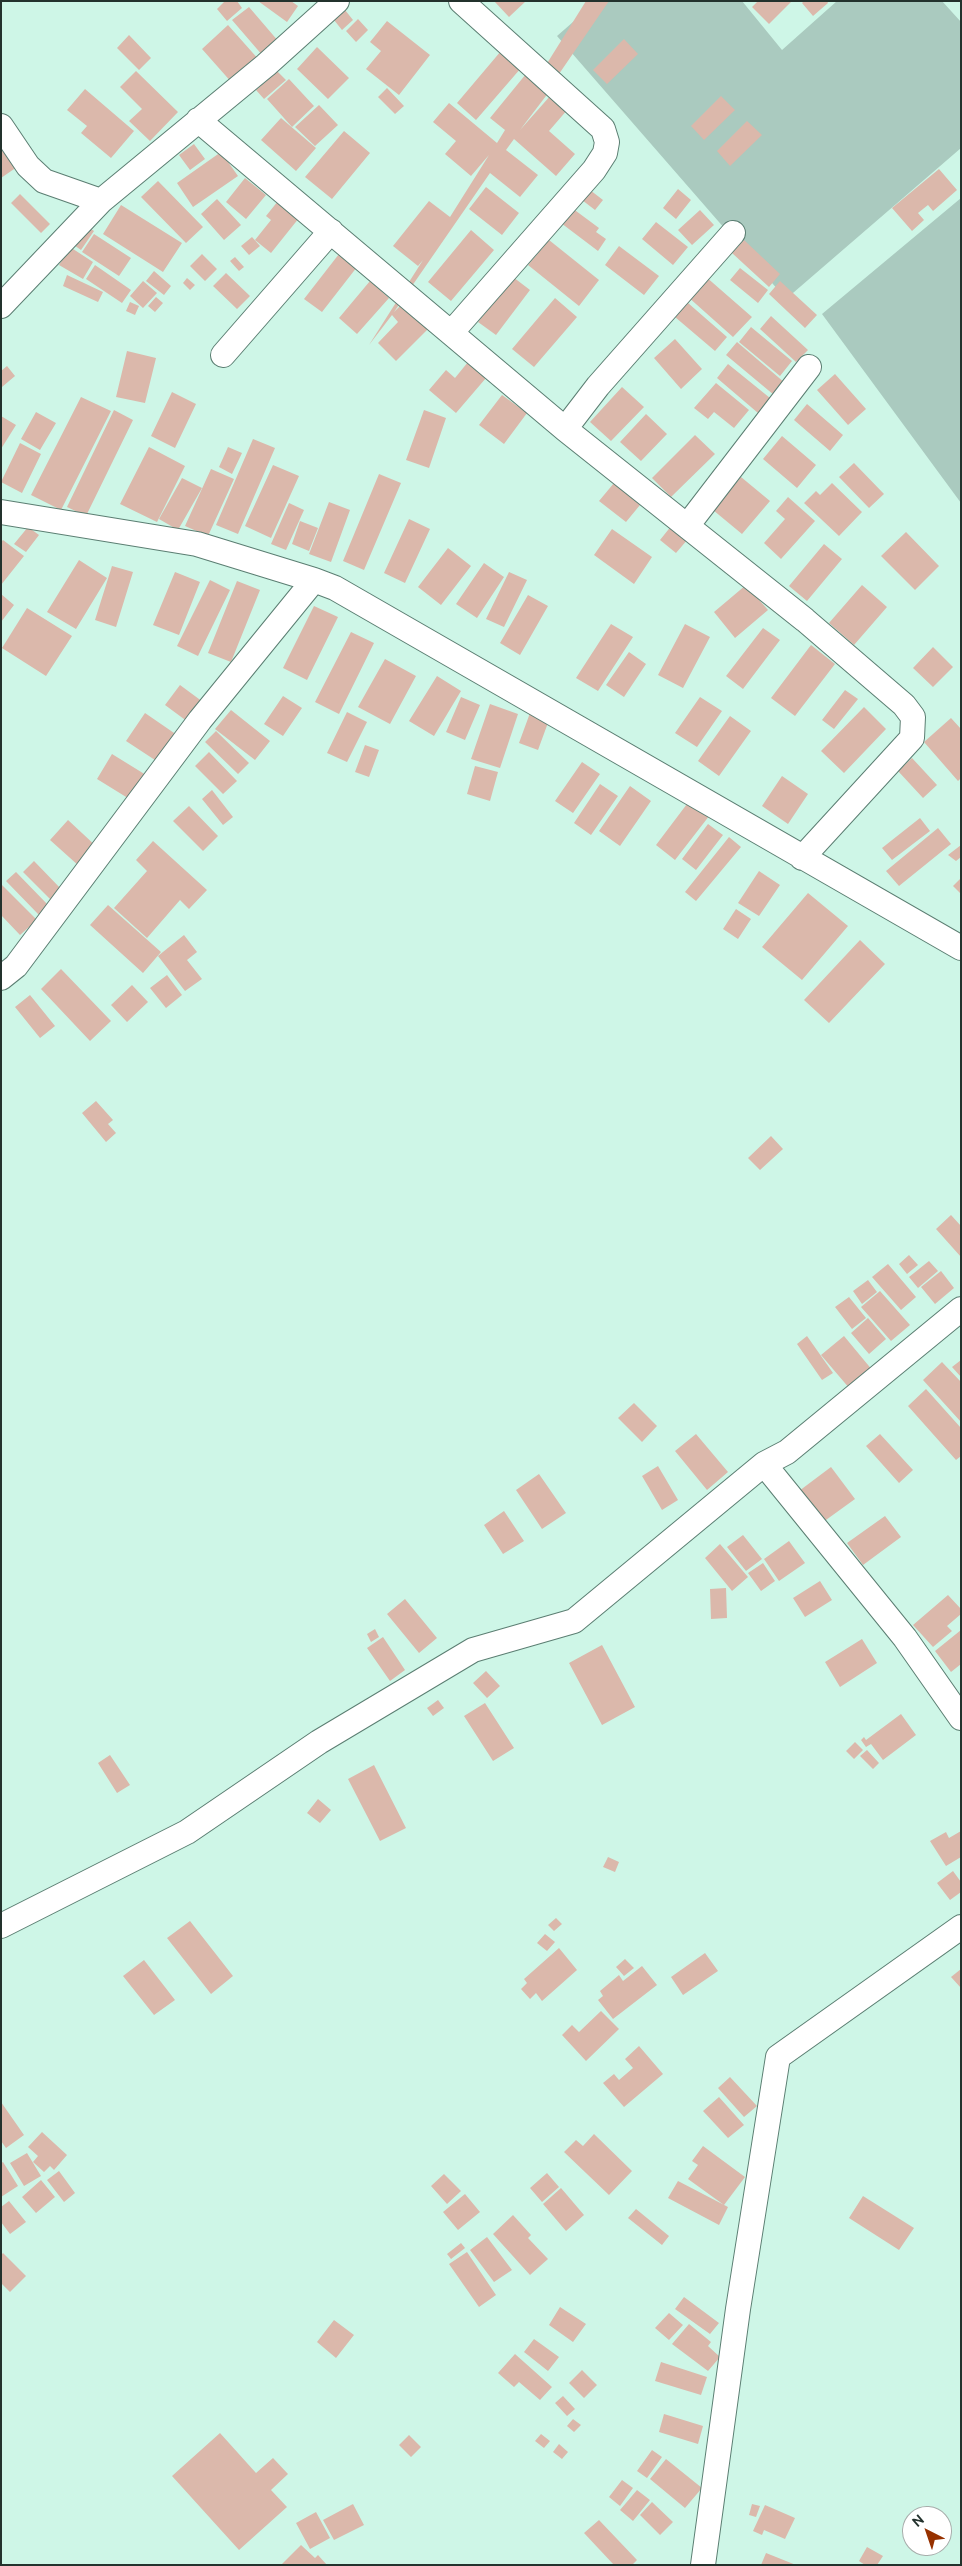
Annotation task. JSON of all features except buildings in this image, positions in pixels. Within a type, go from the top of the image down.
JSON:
[{"type":"street","points":[[1,306],[101,201],[266,65],[337,1]]},
{"type":"street","points":[[451,333],[594,170],[605,152],[607,142],[603,129],[461,1]]},
{"type":"street","points":[[198,120],[565,429],[846,654],[904,705],[913,717],[912,738],[802,858]]},
{"type":"street","points":[[1,126],[28,166],[44,181],[101,201]]},
{"type":"street","points":[[223,355],[331,231]]},
{"type":"street","points":[[565,429],[598,386],[733,233]]},
{"type":"street","points":[[687,526],[809,367]]},
{"type":"street","points":[[1,512],[197,544],[335,588],[961,948]]},
{"type":"street","points":[[1,978],[16,966],[200,720],[314,580]]},
{"type":"street","points":[[1,1926],[187,1832],[319,1742],[473,1650],[574,1621],[764,1464],[787,1452],[961,1309]]},
{"type":"street","points":[[764,1464],[905,1638],[961,1718]]},
{"type":"street","points":[[704,2565],[736,2318],[778,2057],[961,1927]]},
{"type":"shaded area","points":[[597,1],[742,1],[782,50],[837,1],[942,1],[961,22],[961,148],[786,299],[557,36]]},
{"type":"shaded area","points":[[961,198],[961,503],[822,314]]}]
